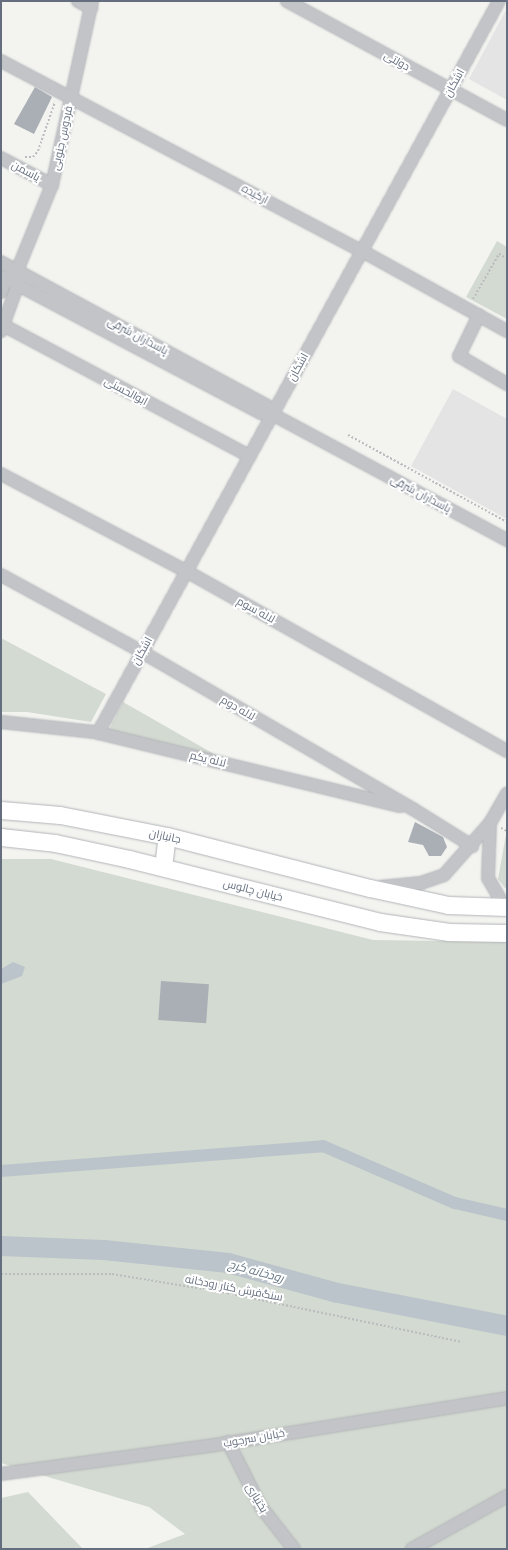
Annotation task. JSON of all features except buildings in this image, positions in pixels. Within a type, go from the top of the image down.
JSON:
[{"type":"highway","name":"جانبازان","points":[[1,810],[60,815],[167,836],[370,888]]},
{"type":"highway","points":[[163,867],[167,836]]},
{"type":"highway","name":"خیابان چالوس","points":[[1,837],[55,843],[163,867],[380,922],[449,932],[507,933]]},
{"type":"highway","points":[[370,888],[448,905],[506,907]]},
{"type":"street","points":[[78,1],[91,4]]},
{"type":"street","name":"دولتی","points":[[287,1],[507,120]]},
{"type":"street","name":"اشکان","points":[[98,733],[499,1]]},
{"type":"street","name":"فردوس جنوبی","points":[[2,327],[18,284],[17,271],[52,184],[91,4]]},
{"type":"street","name":"ارکیده","points":[[1,61],[362,251],[507,331]]},
{"type":"street","name":"یاسمن","points":[[1,158],[52,184]]},
{"type":"street","name":"پاسداران شرقی","points":[[1,262],[267,406],[272,414]]},
{"type":"street","points":[[1,292],[4,277],[17,271]]},
{"type":"street","name":"پاسداران شرقی","points":[[4,277],[261,413],[272,414],[507,540]]},
{"type":"street","points":[[479,315],[459,356],[507,384]]},
{"type":"street","name":"ابوالحسنی","points":[[2,327],[249,456]]},
{"type":"street","name":"لاله سوم","points":[[1,474],[186,571],[507,751]]},
{"type":"street","name":"لاله دوم","points":[[1,575],[142,652],[413,809],[472,846]]},
{"type":"street","name":"لاله یکم","points":[[1,722],[98,733],[413,809]]},
{"type":"street","points":[[370,888],[421,883],[444,875],[472,846],[490,823],[507,794]]},
{"type":"street","points":[[490,823],[488,878],[506,907]]},
{"type":"street","name":"خیابان سرجوب","points":[[1,1474],[228,1442],[507,1398]]},
{"type":"street","name":"بختیاری","points":[[228,1442],[261,1507],[294,1549]]},
{"type":"street","points":[[412,1549],[507,1496]]},
{"type":"path","points":[[18,154],[33,157],[38,151],[58,91]]},
{"type":"path","points":[[472,300],[499,254],[507,258]]},
{"type":"path","points":[[348,435],[507,522]]},
{"type":"path","name":"سنگ‌فرش کنار رودخانه","points":[[1,1274],[112,1274],[227,1293],[462,1342]]},
{"type":"shaded area","points":[[507,8],[507,100],[469,79]]},
{"type":"shaded area","points":[[497,241],[507,247],[507,319],[466,297]]},
{"type":"shaded area","points":[[453,389],[507,419],[507,519],[411,466]]},
{"type":"shaded area","points":[[1,638],[106,694],[91,722],[27,712],[1,712]]},
{"type":"shaded area","points":[[123,702],[235,766],[107,733]]},
{"type":"shaded area","points":[[507,829],[507,888],[505,888],[498,879]]},
{"type":"shaded area","points":[[1,859],[51,859],[373,940],[507,942],[507,1549],[145,1549],[185,1534],[149,1507],[1,1463]]},
{"type":"shaded area","points":[[13,962],[25,967],[22,976],[1,984],[1,969]]},
{"type":"shaded area","points":[[28,1492],[83,1549],[1,1549],[1,1498]]},
{"type":"waterway","points":[[1,1171],[323,1146],[455,1203],[507,1215]]},
{"type":"waterway","name":"رودخانه کرج","points":[[1,1246],[104,1250],[228,1263],[338,1293],[507,1326]]}]
